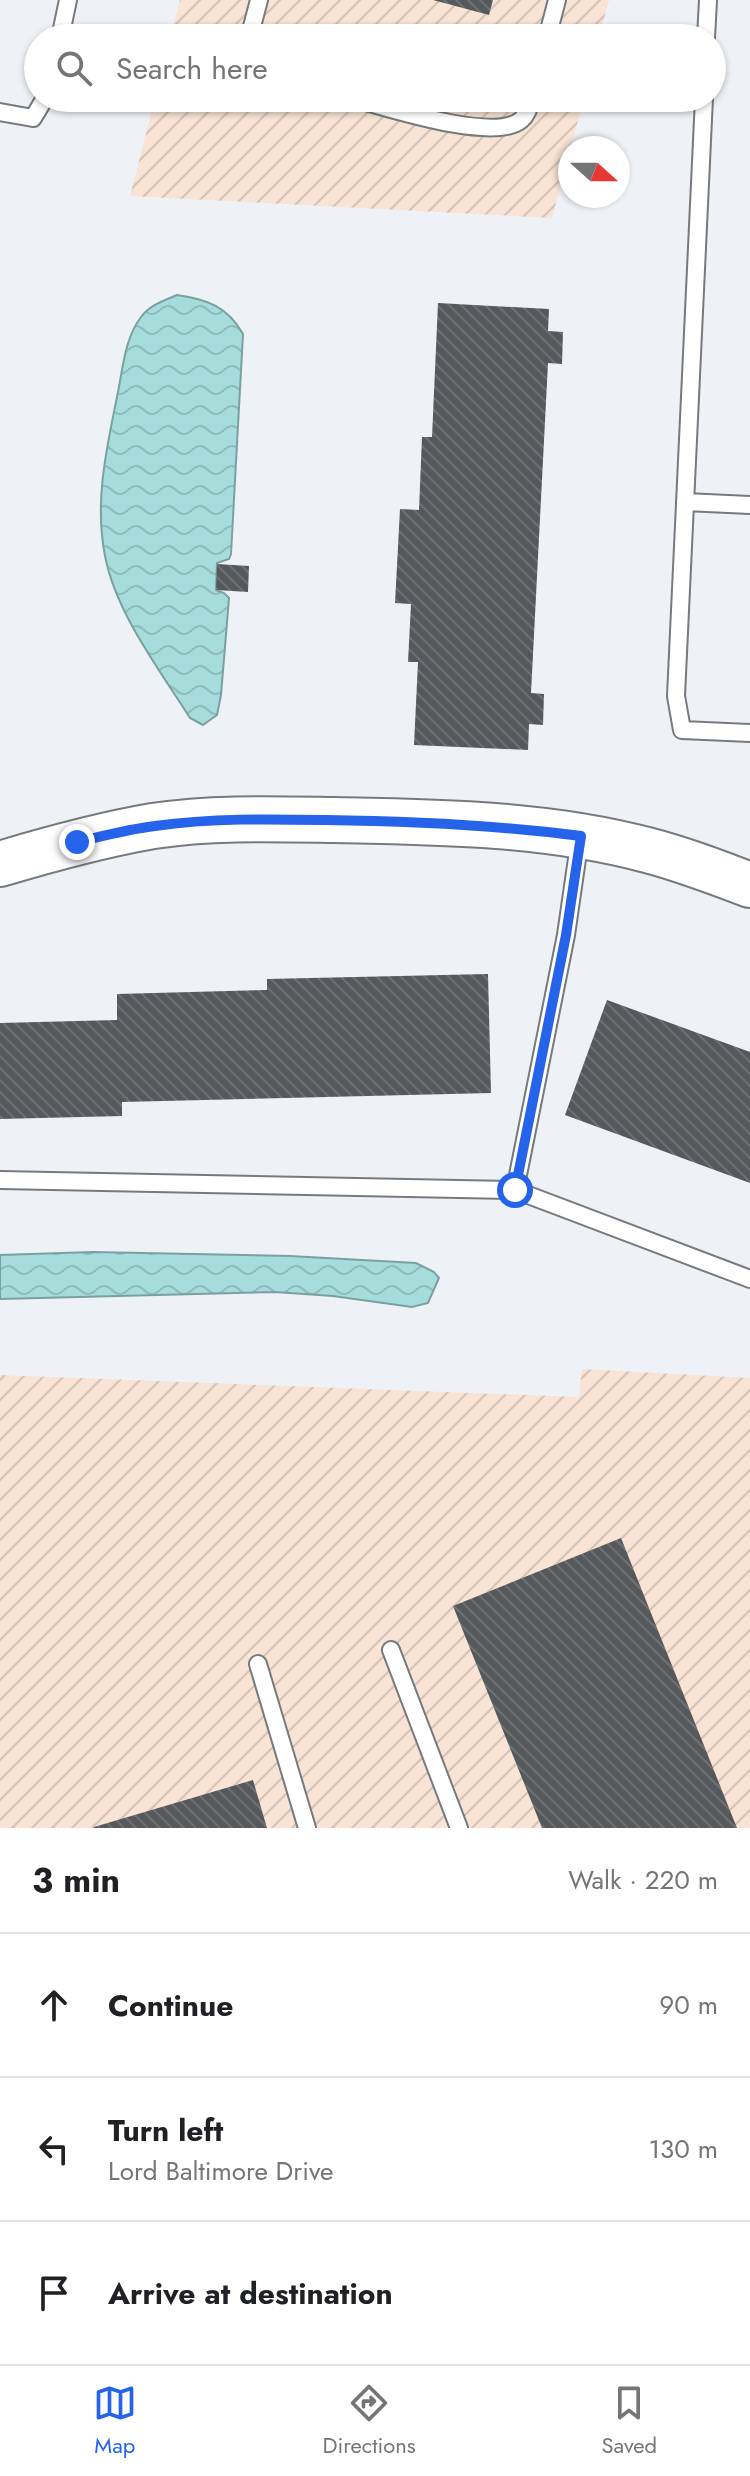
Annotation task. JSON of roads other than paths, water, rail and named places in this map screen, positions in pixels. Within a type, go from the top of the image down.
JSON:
[{"type":"main road","points":[[0,864],[77,842],[154,826],[223,820],[401,821],[501,826],[581,836],[646,850],[750,885]]},
{"type":"lane","points":[[63,24],[68,0]]},
{"type":"lane","points":[[253,24],[259,0]]},
{"type":"lane","points":[[551,24],[557,0]]},
{"type":"lane","points":[[707,24],[708,0]]},
{"type":"lane","points":[[0,112],[33,118],[37,112]]},
{"type":"lane","points":[[408,112],[464,126],[488,128],[506,126],[520,120],[526,112]]},
{"type":"lane","points":[[703,112],[676,696],[682,730],[750,733]]},
{"type":"lane","points":[[685,502],[750,505]]},
{"type":"lane","points":[[515,1190],[566,935],[581,836]]},
{"type":"lane","points":[[0,1180],[515,1190],[750,1279]]},
{"type":"lane","points":[[391,1650],[459,1828]]},
{"type":"lane","points":[[258,1664],[307,1828]]},
{"type":"water","points":[[177,295],[216,306],[231,317],[243,334],[231,554],[229,559],[217,563],[216,590],[229,598],[221,695],[217,715],[203,725],[190,718],[129,619],[111,577],[102,535],[103,474],[128,343],[145,313]]},
{"type":"water","points":[[93,1252],[290,1256],[416,1263],[439,1278],[428,1303],[412,1307],[275,1292],[0,1299],[0,1255]]}]
